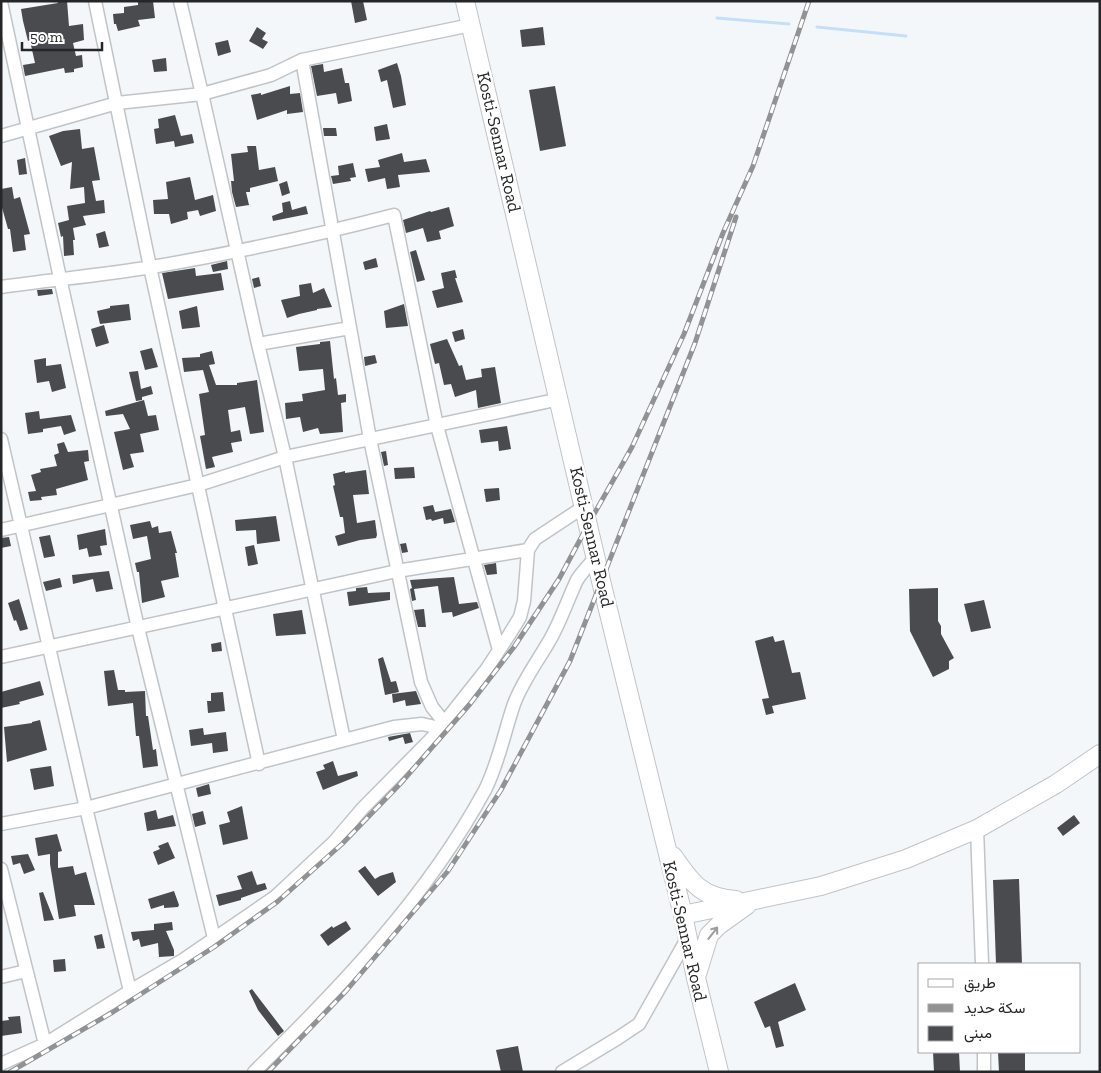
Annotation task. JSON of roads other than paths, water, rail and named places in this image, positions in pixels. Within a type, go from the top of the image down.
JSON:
[{"type":"highway","name":"Kosti-Sennar Road","points":[[465,1],[719,1072]]},
{"type":"highway","points":[[683,915],[821,886],[906,859],[977,829],[1056,784],[1100,754]]},
{"type":"highway","points":[[666,846],[695,886],[707,894],[719,898],[754,900]]},
{"type":"highway","points":[[696,978],[709,935],[719,925],[754,900]]},
{"type":"street","points":[[95,1],[150,267],[258,764]]},
{"type":"street","points":[[180,1],[285,457],[344,740]]},
{"type":"street","points":[[1,2],[6,43],[29,129],[60,278],[138,628],[214,938]]},
{"type":"street","points":[[1,136],[117,103],[202,94],[271,75],[302,60],[471,25]]},
{"type":"street","points":[[302,60],[370,439],[397,571],[421,682],[442,725]]},
{"type":"street","points":[[1,286],[150,267],[237,252],[334,231],[394,215],[437,426],[499,650]]},
{"type":"street","points":[[258,344],[350,328]]},
{"type":"street","points":[[1,530],[198,485],[285,457],[560,400]]},
{"type":"street","points":[[1,439],[130,991]]},
{"type":"street","points":[[1,1064],[45,1044],[183,960],[275,897],[300,874],[423,749],[486,670],[520,617],[524,601],[528,550],[535,539],[584,506]]},
{"type":"street","points":[[1,656],[397,571],[528,550]]},
{"type":"street","points":[[254,1072],[346,977],[395,922],[452,844],[485,790],[498,764],[514,705],[521,687],[551,639],[578,579],[596,556]]},
{"type":"street","points":[[1,824],[86,808],[407,725],[442,725]]},
{"type":"street","points":[[977,829],[982,963]]},
{"type":"street","points":[[1,869],[45,1044]]},
{"type":"street","points":[[562,1072],[639,1024],[688,936]]},
{"type":"street","points":[[1,977],[26,971]]},
{"type":"street","points":[[984,1053],[984,1072]]},
{"type":"waterway","points":[[717,18],[789,24]]},
{"type":"waterway","points":[[817,27],[906,36]]},
{"type":"railway","points":[[10,1072],[113,1012],[214,947],[277,902],[342,844],[400,784],[470,704],[514,647],[559,579],[632,447],[684,334],[723,233],[753,166],[809,1]]},
{"type":"railway","points":[[268,1072],[346,991],[448,871],[501,790],[570,661],[695,343],[736,217]]}]
